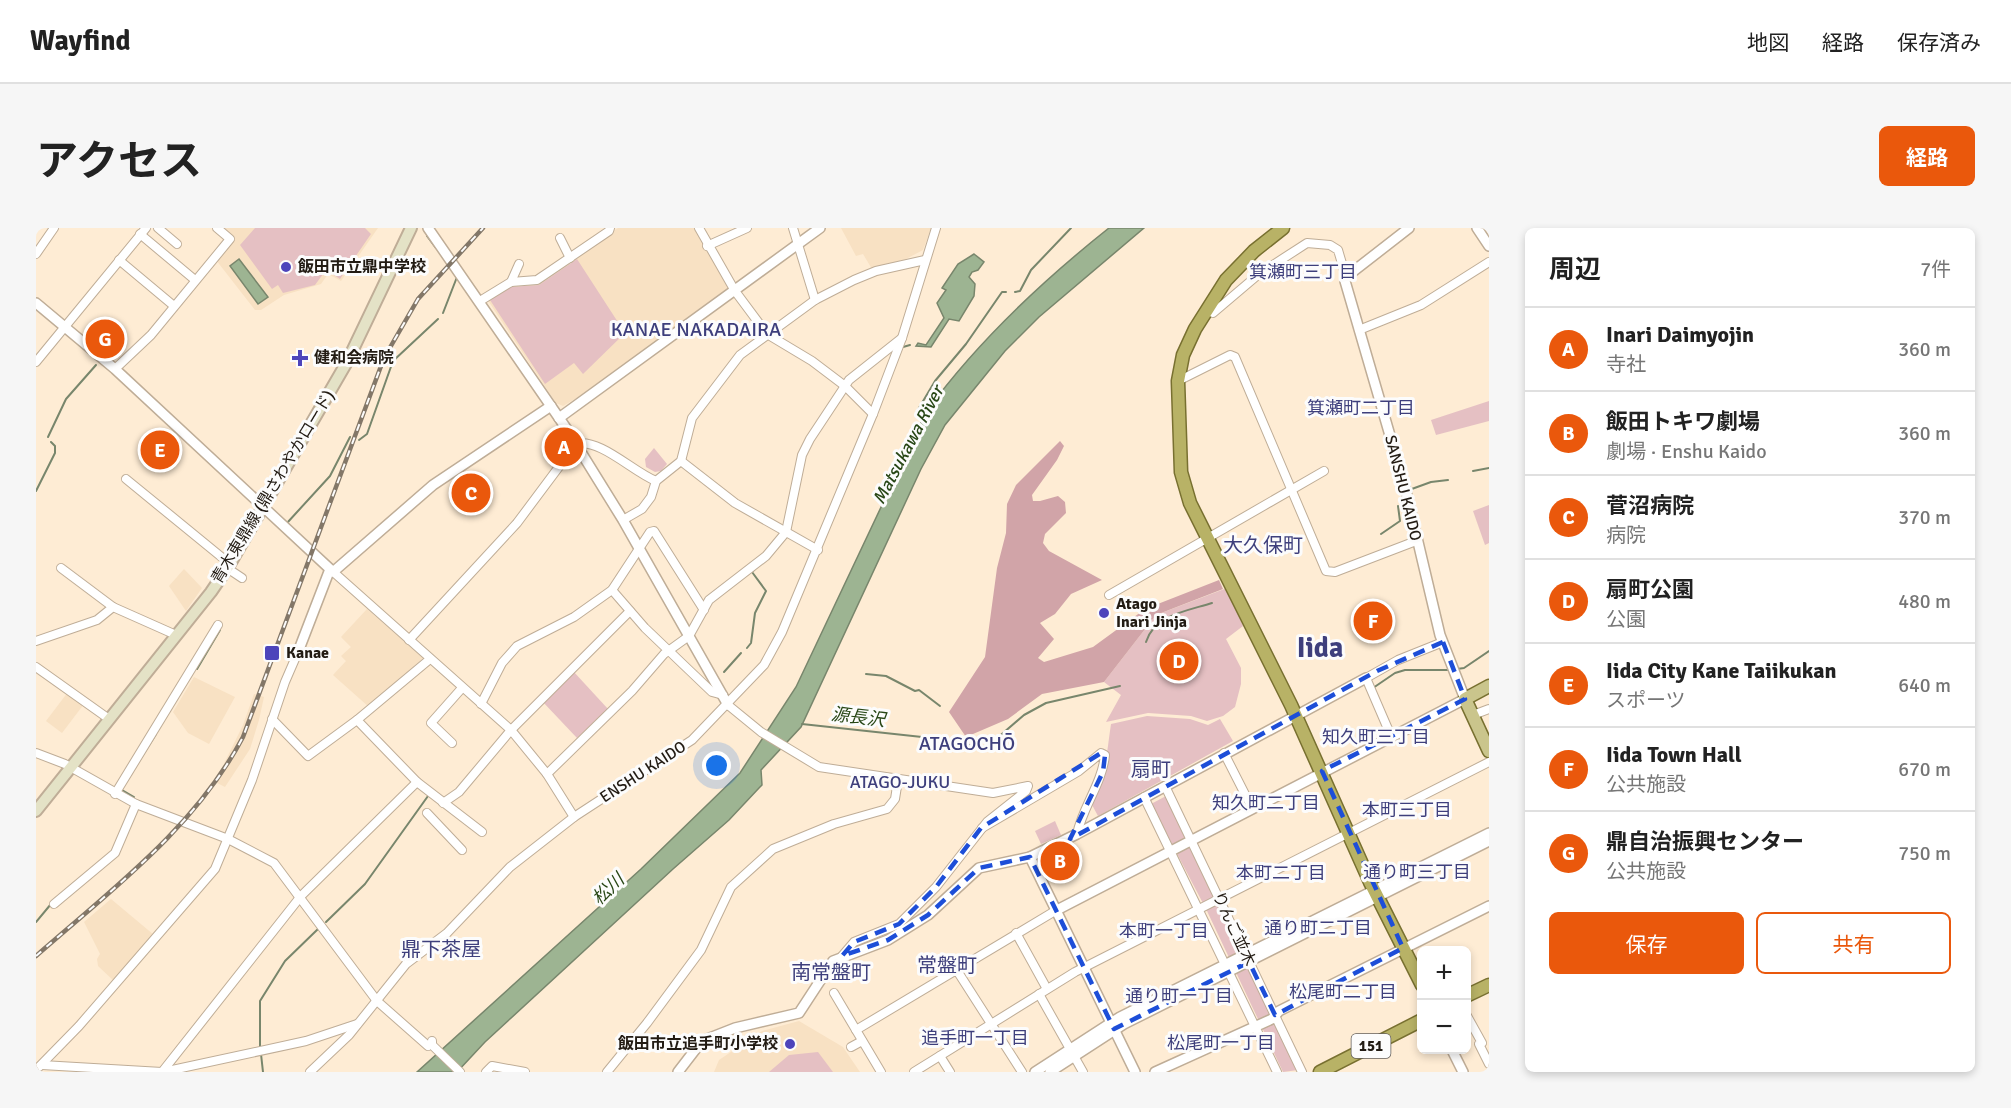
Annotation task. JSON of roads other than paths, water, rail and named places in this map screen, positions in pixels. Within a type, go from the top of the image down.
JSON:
[{"type":"highway","points":[[1283,228],[1236,268],[1206,310],[1187,343],[1178,385],[1181,472],[1190,503],[1322,770],[1376,893],[1417,975]]},
{"type":"highway","points":[[1471,994],[1489,985]]},
{"type":"highway","name":"151","points":[[1320,1072],[1417,1023]]},
{"type":"main road","name":"青木東鼎線 (鼎さわやかロード)","points":[[36,811],[229,566],[347,362],[411,228]]},
{"type":"main road","points":[[1489,686],[1465,699],[1489,751]]},
{"type":"street","points":[[36,254],[54,228]]},
{"type":"street","points":[[158,228],[177,244]]},
{"type":"street","points":[[116,369],[151,335],[230,239],[217,228]]},
{"type":"street","points":[[428,228],[576,444],[623,520],[728,705],[761,732],[819,767],[993,793],[1028,786],[981,828],[936,887],[907,917],[890,930],[854,942],[826,969],[799,1013],[735,1028],[707,1039],[678,1072]]},
{"type":"street","points":[[480,301],[511,282],[537,280],[609,231],[610,228]]},
{"type":"street","points":[[699,228],[707,246],[735,291],[767,334],[812,361],[844,386],[873,414]]},
{"type":"street","points":[[707,246],[747,228]]},
{"type":"street","points":[[794,228],[815,300]]},
{"type":"street","points":[[559,418],[819,228]]},
{"type":"street","name":"ENSHU KAIDO","points":[[310,1072],[359,1024],[406,964],[447,933],[510,867],[574,817],[676,753],[728,705],[764,665],[776,644],[818,550],[873,414],[902,338],[936,228]]},
{"type":"street","points":[[1346,277],[1408,228]]},
{"type":"street","points":[[1477,228],[1489,246]]},
{"type":"street","points":[[36,362],[143,231],[195,280]]},
{"type":"street","points":[[560,238],[570,258]]},
{"type":"street","name":"SANSHU KAIDO","points":[[1206,310],[1213,313],[1259,274],[1307,243],[1330,245],[1338,250],[1402,477],[1443,642],[1465,699]]},
{"type":"street","points":[[119,260],[174,306]]},
{"type":"street","points":[[623,520],[642,509],[651,497],[656,481],[681,461],[688,429],[696,411],[740,355],[815,300],[876,271],[925,260]]},
{"type":"street","points":[[1359,330],[1420,305],[1489,262]]},
{"type":"street","points":[[511,282],[519,264]]},
{"type":"street","points":[[36,303],[116,369],[332,571],[511,730],[547,774],[574,817]]},
{"type":"street","points":[[547,774],[640,682],[669,649],[689,636],[709,600],[759,562],[786,532],[803,451],[844,386],[864,365],[902,338]]},
{"type":"street","points":[[1178,385],[1230,355],[1235,357],[1322,566],[1330,573],[1416,540]]},
{"type":"street","points":[[39,1067],[79,1026],[207,879],[228,839],[252,780],[272,719],[332,571],[433,484],[550,406]]},
{"type":"street","points":[[576,444],[594,446],[643,476],[656,481]]},
{"type":"street","points":[[409,640],[512,529],[576,444]]},
{"type":"street","points":[[681,461],[735,503],[818,550]]},
{"type":"street","points":[[1109,595],[1324,471]]},
{"type":"street","points":[[126,479],[242,578]]},
{"type":"street","points":[[481,704],[502,663],[517,646],[574,617],[612,590],[639,548],[654,531],[704,610]]},
{"type":"street","points":[[62,568],[113,607],[176,635]]},
{"type":"street","points":[[612,590],[630,611],[712,692],[723,695]]},
{"type":"street","points":[[36,641],[97,620],[113,607]]},
{"type":"street","points":[[443,803],[459,792],[511,730],[630,611]]},
{"type":"street","points":[[115,794],[218,625]]},
{"type":"street","points":[[543,632],[548,639]]},
{"type":"street","points":[[842,956],[888,940],[928,915],[979,868],[1030,857],[1077,834],[1398,660],[1443,642]]},
{"type":"street","points":[[272,719],[308,756],[357,720],[430,659]]},
{"type":"street","points":[[36,667],[109,719]]},
{"type":"street","points":[[1366,678],[1391,736]]},
{"type":"street","points":[[452,743],[430,723],[462,688]]},
{"type":"street","points":[[856,1030],[1055,911],[1322,770],[1465,699]]},
{"type":"street","points":[[1473,715],[1489,709]]},
{"type":"street","points":[[357,720],[417,782],[482,832]]},
{"type":"street","points":[[36,753],[70,768],[136,804],[228,839],[274,863],[301,896],[377,1001],[431,1044],[460,1072]]},
{"type":"street","points":[[981,828],[988,827],[1079,771],[1101,753],[1105,755],[1103,772],[1083,813],[1077,834]]},
{"type":"street","points":[[1224,753],[1252,808]]},
{"type":"street","points":[[914,1072],[1083,969],[1489,762]]},
{"type":"street","points":[[607,1072],[701,950],[731,887],[773,849],[834,824],[887,809],[895,800],[898,780]]},
{"type":"street","points":[[162,1072],[301,896],[417,782]]},
{"type":"street","name":"りんご並木","points":[[1165,786],[1302,1072]]},
{"type":"street","name":"りんご並木","points":[[1143,797],[1277,1072]]},
{"type":"street","points":[[54,904],[115,853],[136,804]]},
{"type":"street","points":[[427,813],[462,850]]},
{"type":"street","points":[[1035,1072],[1113,1026],[1489,833]]},
{"type":"street","points":[[1376,893],[1489,841]]},
{"type":"street","points":[[1030,857],[1135,1072]]},
{"type":"street","points":[[1155,1072],[1254,1026],[1489,906]]},
{"type":"street","points":[[1016,933],[1047,989]]},
{"type":"street","points":[[956,969],[1022,1072]]},
{"type":"street","points":[[834,993],[881,1072]]},
{"type":"street","points":[[1039,994],[1083,1072]]},
{"type":"street","points":[[1471,1022],[1489,1064]]},
{"type":"street","points":[[39,1067],[162,1072],[306,1041],[359,1024]]},
{"type":"street","points":[[850,1047],[862,1041]]},
{"type":"street","points":[[1050,1072],[1072,1052]]},
{"type":"street","points":[[1454,1054],[1462,1072]]},
{"type":"street","points":[[940,1056],[950,1072]]},
{"type":"street","points":[[486,1072],[492,1066],[525,1072]]},
{"type":"waterway","points":[[1015,292],[1020,291],[1031,270],[1071,228]]},
{"type":"waterway","points":[[427,236],[436,248]]},
{"type":"waterway","points":[[443,313],[457,277]]},
{"type":"waterway","name":"Matsukawa River","points":[[916,413],[935,381],[966,344],[1002,292],[1006,292]]},
{"type":"waterway","points":[[359,440],[367,434],[393,361],[438,319]]},
{"type":"waterway","points":[[903,347],[910,345]]},
{"type":"waterway","points":[[48,437],[66,399],[96,365]]},
{"type":"waterway","points":[[287,523],[330,476],[350,437]]},
{"type":"waterway","points":[[36,491],[55,453],[55,446],[51,442]]},
{"type":"waterway","name":"源長沢","points":[[1473,471],[1489,468]]},
{"type":"waterway","name":"源長沢","points":[[1409,490],[1431,482],[1448,480]]},
{"type":"waterway","name":"源長沢","points":[[1381,534],[1400,521],[1398,506]]},
{"type":"waterway","points":[[747,648],[751,643],[755,613],[766,591],[752,572],[755,569]]},
{"type":"waterway","name":"源長沢","points":[[1146,642],[1150,633],[1164,620],[1212,603]]},
{"type":"waterway","points":[[197,669],[220,630]]},
{"type":"waterway","points":[[1457,669],[1464,668],[1489,651]]},
{"type":"waterway","points":[[724,672],[741,653]]},
{"type":"waterway","points":[[1373,688],[1395,673],[1405,670],[1448,670]]},
{"type":"waterway","points":[[866,674],[886,676],[915,691],[919,690],[940,706]]},
{"type":"waterway","name":"源長沢","points":[[802,724],[922,737],[982,747],[988,746],[1024,715],[1046,703],[1120,686]]},
{"type":"waterway","points":[[132,772],[156,734]]},
{"type":"waterway","points":[[122,790],[134,797]]},
{"type":"waterway","points":[[326,922],[365,884],[428,796]]},
{"type":"waterway","points":[[36,922],[51,904]]},
{"type":"waterway","points":[[260,1048],[260,1001],[285,961],[318,929]]},
{"type":"waterway","points":[[261,1054],[263,1072]]},
{"type":"railway","points":[[36,956],[150,856],[201,800],[223,770],[243,737],[384,358],[418,299],[483,228]]},
{"type":"place","name":"飯田市立鼎中学校","points":[[286,267]]},
{"type":"place","name":"鼎自治振興センター","points":[[105,339]]},
{"type":"place","name":"健和会病院","points":[[300,358]]},
{"type":"place","name":"Inari Daimyojin","points":[[564,447]]},
{"type":"place","name":"Iida City Kane Taiikukan","points":[[160,450]]},
{"type":"place","name":"菅沼病院","points":[[471,493]]},
{"type":"place","name":"Atago Inari Jinja","points":[[1104,613]]},
{"type":"place","name":"Iida Town Hall","points":[[1373,621]]},
{"type":"place","name":"Kanae","points":[[272,653]]},
{"type":"place","name":"扇町公園","points":[[1179,661]]},
{"type":"place","name":"飯田トキワ劇場","points":[[1060,861]]},
{"type":"place","name":"飯田市立追手町小学校","points":[[790,1044]]},
{"type":"district","name":"箕瀬町三丁目","points":[[1303,272]]},
{"type":"district","name":"KANAE NAKADAIRA","points":[[696,329]]},
{"type":"district","name":"箕瀬町二丁目","points":[[1361,408]]},
{"type":"district","name":"大久保町","points":[[1263,545]]},
{"type":"district","name":"Iida","points":[[1320,648]]},
{"type":"district","name":"知久町三丁目","points":[[1376,737]]},
{"type":"district","name":"ATAGOCHŌ","points":[[967,743]]},
{"type":"district","name":"扇町","points":[[1151,769]]},
{"type":"district","name":"ATAGO-JUKU","points":[[900,782]]},
{"type":"district","name":"知久町二丁目","points":[[1266,803]]},
{"type":"district","name":"本町三丁目","points":[[1407,810]]},
{"type":"district","name":"通り町三丁目","points":[[1417,872]]},
{"type":"district","name":"本町二丁目","points":[[1281,873]]},
{"type":"district","name":"通り町二丁目","points":[[1318,928]]},
{"type":"district","name":"本町一丁目","points":[[1164,931]]},
{"type":"district","name":"鼎下茶屋","points":[[441,949]]},
{"type":"district","name":"常盤町","points":[[947,965]]},
{"type":"district","name":"南常盤町","points":[[831,972]]},
{"type":"district","name":"松尾町二丁目","points":[[1343,992]]},
{"type":"district","name":"通り町一丁目","points":[[1179,996]]},
{"type":"district","name":"追手町一丁目","points":[[975,1038]]},
{"type":"district","name":"松尾町一丁目","points":[[1221,1043]]},
{"type":"water label","name":"松川","points":[[608,889]]}]
